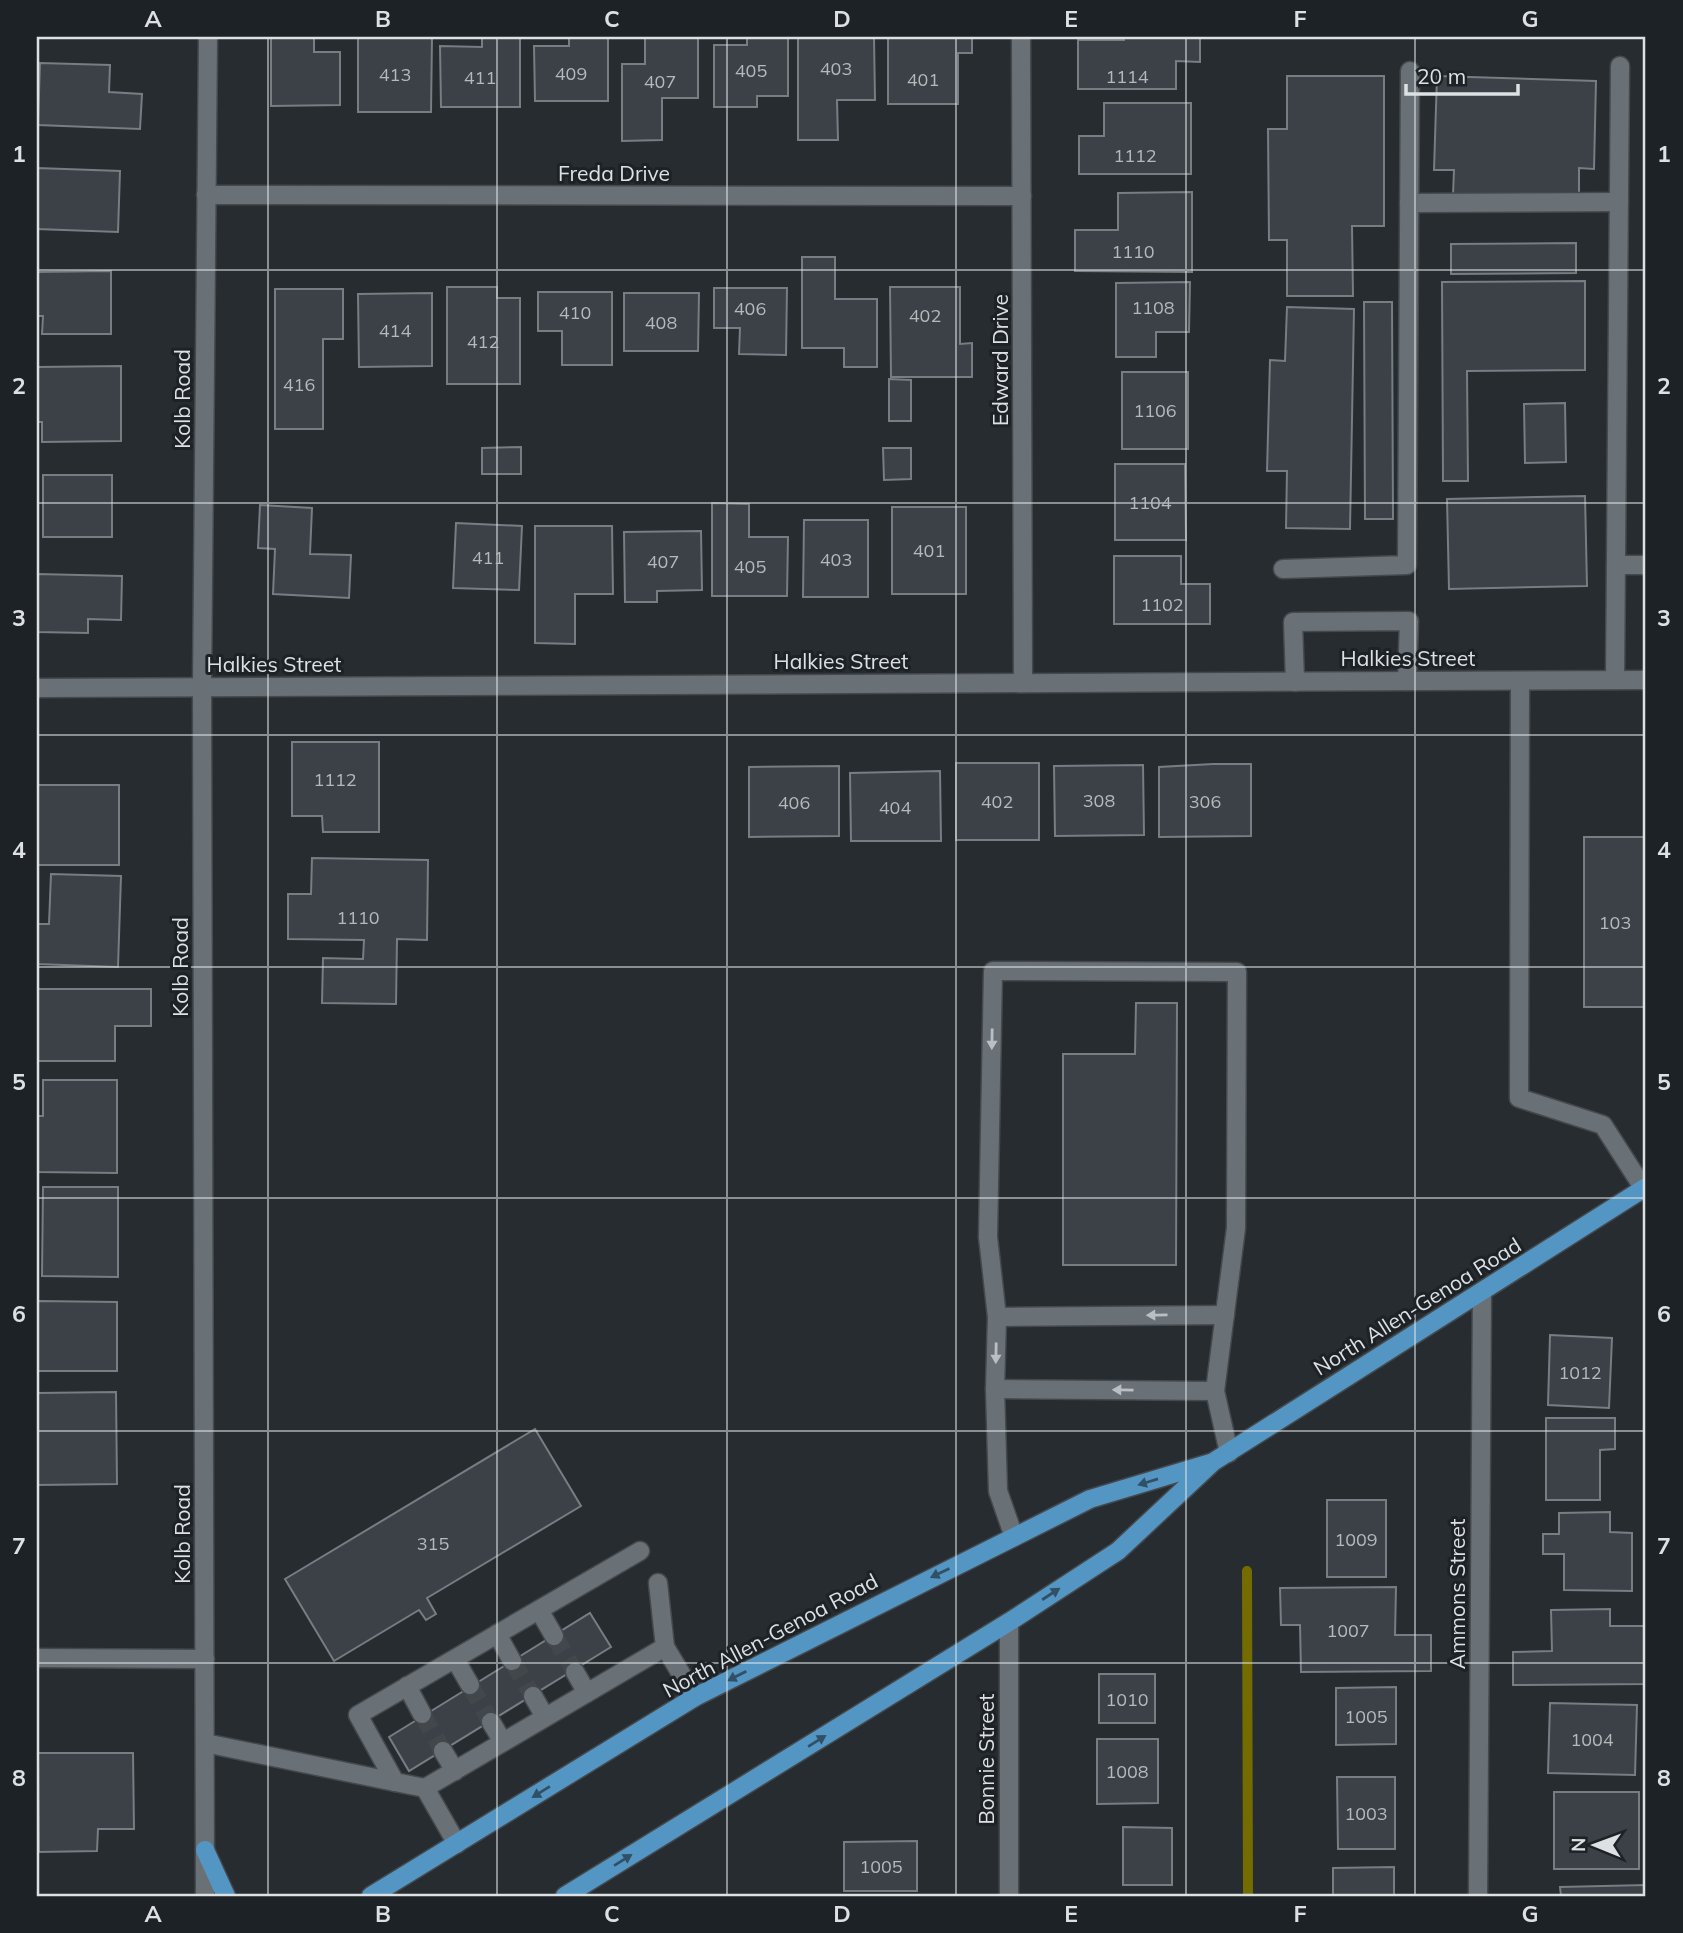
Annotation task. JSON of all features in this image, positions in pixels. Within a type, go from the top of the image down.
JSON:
[{"type":"main road","name":"North Allen-Genoa Road","points":[[565,1896],[1009,1622],[1118,1551],[1221,1458],[1645,1188]]},
{"type":"main road","name":"North Allen-Genoa Road","points":[[372,1896],[695,1697],[1090,1499],[1221,1458]]},
{"type":"main road","points":[[205,1850],[226,1896]]},
{"type":"street","name":"Kolb Road","points":[[205,1896],[202,687],[208,37]]},
{"type":"street","name":"Edward Drive","points":[[1021,37],[1023,683]]},
{"type":"street","points":[[1615,680],[1620,66]]},
{"type":"street","points":[[1283,569],[1407,565],[1410,71]]},
{"type":"street","name":"Freda Drive","points":[[206,195],[1022,196]]},
{"type":"street","points":[[1409,203],[1619,202]]},
{"type":"street","points":[[1616,565],[1646,565]]},
{"type":"street","points":[[1295,682],[1293,622],[1409,621],[1406,681]]},
{"type":"street","name":"Halkies Street","points":[[37,688],[1646,680]]},
{"type":"street","points":[[1520,681],[1518,1098],[1603,1125],[1645,1188]]},
{"type":"street","points":[[1014,1537],[998,1491],[995,1389],[997,1317],[988,1237],[993,971],[1237,972],[1236,1228],[1216,1391],[1221,1458]]},
{"type":"street","name":"Ammons Street","points":[[1478,1896],[1482,1292]]},
{"type":"street","points":[[997,1317],[1225,1315]]},
{"type":"street","points":[[995,1389],[1216,1391]]},
{"type":"street","points":[[395,1782],[358,1715],[640,1551]]},
{"type":"street","points":[[658,1583],[665,1647],[695,1697]]},
{"type":"street","points":[[538,1610],[554,1636]]},
{"type":"street","name":"Bonnie Street","points":[[1009,1622],[1009,1896]]},
{"type":"street","points":[[497,1634],[512,1661]]},
{"type":"street","points":[[205,1743],[425,1788],[665,1647]]},
{"type":"street","points":[[37,1658],[205,1659]]},
{"type":"street","points":[[455,1658],[470,1685]]},
{"type":"street","points":[[575,1672],[587,1693]]},
{"type":"street","points":[[407,1686],[422,1714]]},
{"type":"street","points":[[533,1696],[545,1717]]},
{"type":"street","points":[[491,1722],[503,1742]]},
{"type":"street","points":[[443,1751],[455,1771]]},
{"type":"street","points":[[425,1788],[457,1844]]},
{"type":"building","points":[[271,37],[314,37],[314,52],[340,52],[340,105],[271,106]]},
{"type":"building","points":[[358,37],[432,37],[431,112],[358,112]]},
{"type":"building","points":[[482,37],[520,37],[520,107],[441,107],[440,46],[482,47]]},
{"type":"building","points":[[569,37],[608,37],[608,101],[535,101],[534,46],[569,46]]},
{"type":"building","points":[[645,37],[698,37],[698,98],[662,98],[662,140],[622,141],[622,64],[645,64]]},
{"type":"building","points":[[747,37],[788,37],[788,96],[757,96],[757,107],[714,107],[714,45],[747,45]]},
{"type":"building","points":[[798,37],[874,37],[875,100],[837,100],[838,140],[798,140]]},
{"type":"building","points":[[888,37],[972,37],[972,53],[958,53],[958,104],[888,104]]},
{"type":"building","points":[[1124,37],[1200,37],[1200,62],[1176,61],[1176,89],[1078,89],[1078,40],[1124,40]]},
{"type":"building","points":[[40,63],[110,65],[109,92],[142,94],[140,129],[38,125]]},
{"type":"building","points":[[1287,76],[1384,76],[1384,226],[1352,226],[1353,296],[1287,296],[1287,240],[1269,240],[1268,129],[1287,129]]},
{"type":"building","points":[[1437,76],[1596,81],[1594,169],[1579,168],[1579,199],[1453,195],[1454,170],[1434,170]]},
{"type":"building","points":[[1104,103],[1191,103],[1191,174],[1079,174],[1079,136],[1104,136]]},
{"type":"building","points":[[37,168],[120,171],[118,232],[37,229]]},
{"type":"building","points":[[1192,192],[1192,272],[1075,271],[1075,230],[1118,230],[1118,193]]},
{"type":"building","points":[[1576,243],[1576,273],[1451,274],[1451,244]]},
{"type":"building","points":[[802,257],[835,257],[835,299],[877,299],[877,367],[844,367],[844,348],[802,348]]},
{"type":"building","points":[[111,271],[111,334],[42,334],[43,316],[37,316],[37,272]]},
{"type":"building","points":[[1585,281],[1585,370],[1467,371],[1468,481],[1443,481],[1442,282]]},
{"type":"building","points":[[1190,282],[1189,332],[1156,332],[1156,357],[1116,357],[1116,283]]},
{"type":"building","points":[[447,287],[497,287],[497,298],[520,298],[520,384],[447,384]]},
{"type":"building","points":[[890,287],[960,287],[960,344],[972,343],[972,377],[891,377]]},
{"type":"building","points":[[714,288],[787,288],[786,355],[739,354],[740,328],[714,328]]},
{"type":"building","points":[[275,289],[343,289],[343,339],[323,339],[323,429],[275,429]]},
{"type":"building","points":[[538,292],[612,292],[612,365],[562,365],[562,331],[538,331]]},
{"type":"building","points":[[432,293],[432,366],[359,367],[358,294]]},
{"type":"building","points":[[624,293],[699,293],[698,351],[624,351]]},
{"type":"building","points":[[1364,302],[1392,302],[1393,519],[1365,519]]},
{"type":"building","points":[[1287,307],[1354,309],[1350,529],[1286,528],[1287,471],[1267,471],[1270,360],[1285,361]]},
{"type":"building","points":[[121,366],[121,441],[42,442],[42,422],[37,422],[37,367]]},
{"type":"building","points":[[1122,372],[1188,372],[1188,449],[1122,449]]},
{"type":"building","points":[[889,379],[911,380],[911,421],[889,421]]},
{"type":"building","points":[[1565,403],[1566,462],[1525,463],[1524,404]]},
{"type":"building","points":[[521,447],[521,474],[482,474],[482,448]]},
{"type":"building","points":[[883,448],[911,448],[911,479],[884,480]]},
{"type":"building","points":[[1115,464],[1185,464],[1186,540],[1115,540]]},
{"type":"building","points":[[43,475],[112,475],[112,537],[43,537]]},
{"type":"building","points":[[1585,496],[1587,586],[1449,589],[1447,499]]},
{"type":"building","points":[[712,503],[749,504],[749,537],[788,537],[787,596],[712,596]]},
{"type":"building","points":[[260,505],[312,508],[310,554],[351,555],[349,598],[273,594],[275,549],[258,548]]},
{"type":"building","points":[[892,507],[966,507],[966,594],[892,594]]},
{"type":"building","points":[[804,520],[868,520],[868,597],[803,597]]},
{"type":"building","points":[[456,523],[522,526],[519,590],[453,588]]},
{"type":"building","points":[[535,526],[612,526],[613,594],[575,594],[575,644],[535,643]]},
{"type":"building","points":[[701,531],[702,590],[657,591],[657,602],[625,602],[624,532]]},
{"type":"building","points":[[1114,556],[1181,556],[1181,584],[1210,584],[1210,624],[1114,624]]},
{"type":"building","points":[[37,574],[122,576],[121,620],[88,619],[88,633],[37,632]]},
{"type":"building","points":[[292,742],[379,742],[379,832],[323,832],[322,816],[292,816]]},
{"type":"building","points":[[956,763],[1039,763],[1039,840],[956,840]]},
{"type":"building","points":[[1251,764],[1251,836],[1159,837],[1159,767]]},
{"type":"building","points":[[1143,765],[1144,835],[1055,836],[1054,766]]},
{"type":"building","points":[[839,766],[839,836],[749,837],[749,767]]},
{"type":"building","points":[[940,771],[941,841],[851,841],[850,773]]},
{"type":"building","points":[[37,785],[119,785],[119,865],[38,865]]},
{"type":"building","points":[[1584,837],[1646,837],[1646,1007],[1584,1007]]},
{"type":"building","points":[[312,858],[428,860],[427,940],[397,939],[396,1004],[322,1003],[323,958],[363,959],[364,940],[288,939],[288,894],[311,894]]},
{"type":"building","points":[[51,874],[121,876],[118,967],[37,964],[37,924],[49,924]]},
{"type":"building","points":[[37,989],[151,989],[151,1026],[115,1026],[115,1061],[37,1061]]},
{"type":"building","points":[[1136,1003],[1177,1003],[1176,1265],[1063,1265],[1063,1054],[1135,1054]]},
{"type":"building","points":[[43,1080],[117,1080],[117,1173],[37,1172],[37,1116],[43,1116]]},
{"type":"building","points":[[43,1187],[118,1187],[118,1277],[42,1276]]},
{"type":"building","points":[[37,1301],[117,1302],[117,1371],[37,1371]]},
{"type":"building","points":[[1550,1335],[1612,1338],[1609,1408],[1548,1405]]},
{"type":"building","points":[[116,1392],[117,1484],[37,1485],[37,1393]]},
{"type":"building","points":[[1546,1418],[1615,1418],[1615,1449],[1600,1450],[1600,1500],[1546,1500]]},
{"type":"building","points":[[535,1429],[581,1506],[427,1598],[436,1614],[426,1620],[419,1610],[334,1661],[285,1579]]},
{"type":"building","points":[[1327,1500],[1386,1500],[1386,1577],[1327,1577]]},
{"type":"building","points":[[1610,1512],[1610,1532],[1632,1533],[1632,1591],[1564,1590],[1564,1554],[1543,1554],[1543,1534],[1559,1534],[1559,1513]]},
{"type":"building","points":[[1396,1587],[1395,1635],[1431,1635],[1431,1671],[1301,1672],[1300,1625],[1281,1625],[1280,1588]]},
{"type":"building","points":[[1610,1609],[1610,1626],[1646,1626],[1646,1684],[1513,1685],[1513,1652],[1552,1651],[1551,1610]]},
{"type":"building","points":[[590,1613],[611,1647],[409,1771],[389,1737]]},
{"type":"building","points":[[1099,1674],[1155,1674],[1155,1723],[1099,1723]]},
{"type":"building","points":[[1396,1687],[1396,1744],[1336,1745],[1336,1688]]},
{"type":"building","points":[[1550,1703],[1637,1705],[1635,1775],[1548,1773]]},
{"type":"building","points":[[1097,1739],[1158,1739],[1158,1803],[1097,1804]]},
{"type":"building","points":[[38,1753],[133,1753],[134,1829],[98,1829],[97,1851],[39,1852]]},
{"type":"building","points":[[1337,1777],[1395,1777],[1395,1849],[1338,1849]]},
{"type":"building","points":[[1554,1792],[1639,1792],[1639,1869],[1554,1869]]},
{"type":"building","points":[[1123,1827],[1172,1828],[1172,1885],[1123,1885]]},
{"type":"building","points":[[917,1841],[917,1891],[844,1891],[844,1842]]},
{"type":"building","points":[[1394,1867],[1394,1896],[1333,1896],[1333,1868]]},
{"type":"building","points":[[1646,1885],[1646,1896],[1561,1896],[1560,1887]]},
{"type":"waterway","points":[[1247,1571],[1248,1896]]},
{"type":"tunnel","points":[[554,1636],[575,1672]]},
{"type":"tunnel","points":[[512,1661],[533,1696]]},
{"type":"tunnel","points":[[470,1685],[491,1722]]},
{"type":"tunnel","points":[[422,1714],[443,1751]]}]
